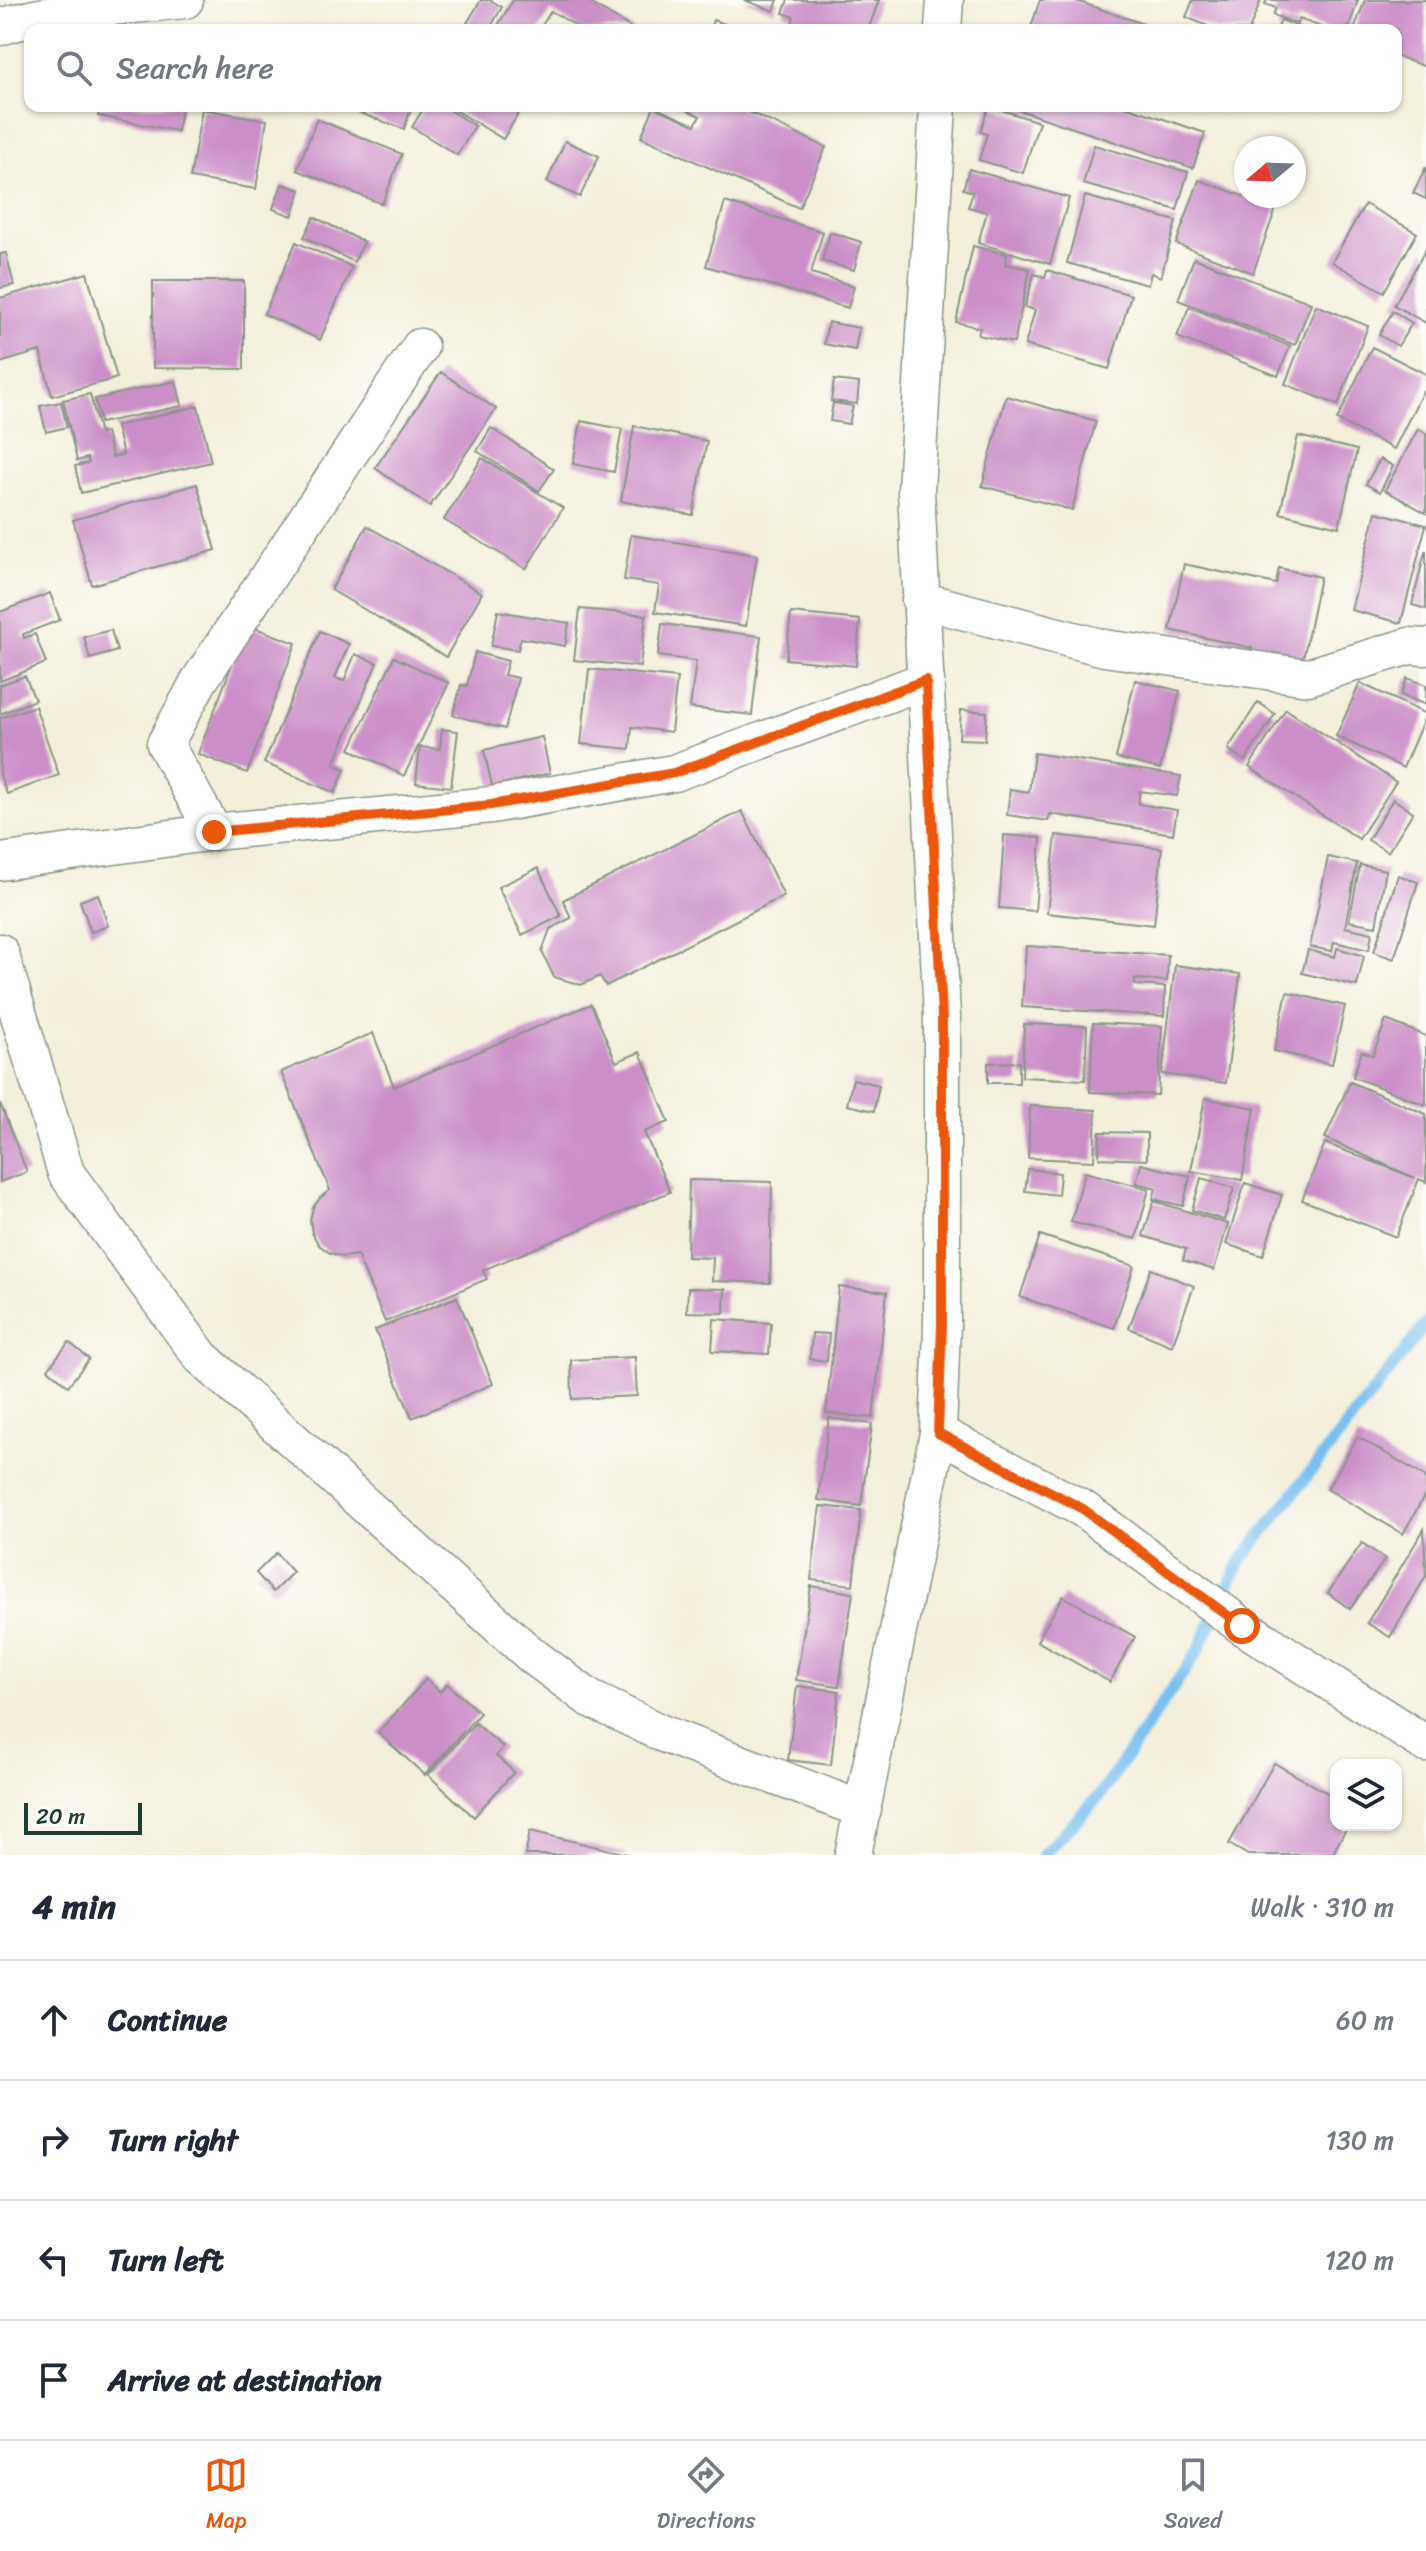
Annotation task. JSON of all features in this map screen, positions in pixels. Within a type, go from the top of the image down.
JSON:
[{"type":"street","points":[[0,27],[66,13],[185,0]]},
{"type":"street","points":[[943,24],[945,0]]},
{"type":"street","points":[[853,1855],[938,1433],[942,1326],[942,1017],[916,490],[938,112]]},
{"type":"street","points":[[214,832],[165,744],[199,681],[420,347]]},
{"type":"street","points":[[920,600],[1104,648],[1308,677],[1409,646],[1426,647]]},
{"type":"street","points":[[0,862],[214,832],[491,805],[674,773],[926,680]]},
{"type":"street","points":[[0,952],[66,1173],[201,1357],[530,1654],[589,1698],[661,1733],[863,1810]]},
{"type":"street","points":[[938,1433],[1083,1509],[1242,1626],[1426,1744]]},
{"type":"building","points":[[481,0],[490,0],[502,7],[492,24],[467,23]]},
{"type":"building","points":[[513,0],[585,0],[625,24],[573,24],[551,11],[543,24],[499,24]]},
{"type":"building","points":[[744,0],[778,0],[774,11]]},
{"type":"building","points":[[788,0],[879,0],[870,24],[792,24],[794,17],[783,13]]},
{"type":"building","points":[[1040,0],[1074,0],[1144,24],[1032,24]]},
{"type":"building","points":[[1193,0],[1261,0],[1251,24],[1203,24],[1186,17]]},
{"type":"building","points":[[1267,0],[1358,0],[1350,24],[1313,24],[1299,19],[1297,24],[1273,15],[1276,8],[1265,4]]},
{"type":"building","points":[[1365,0],[1426,0],[1426,67],[1402,58],[1402,24],[1356,24]]},
{"type":"building","points":[[99,112],[181,112],[177,131],[98,116]]},
{"type":"building","points":[[201,112],[267,120],[256,189],[190,178]]},
{"type":"building","points":[[357,112],[410,112],[404,129]]},
{"type":"building","points":[[421,112],[453,112],[475,126],[457,155],[412,127]]},
{"type":"building","points":[[459,112],[519,112],[503,139]]},
{"type":"building","points":[[652,112],[665,112],[695,125],[700,116],[691,112],[749,112],[826,147],[799,208],[641,137]]},
{"type":"building","points":[[987,112],[1008,112],[1039,122],[1023,173],[979,160],[987,134],[980,132]]},
{"type":"building","points":[[1025,112],[1143,112],[1205,133],[1193,168]]},
{"type":"building","points":[[317,119],[402,154],[382,204],[297,170]]},
{"type":"building","points":[[565,141],[599,156],[580,197],[547,182]]},
{"type":"building","points":[[1094,145],[1188,172],[1177,210],[1083,184]]},
{"type":"building","points":[[1426,167],[1426,199],[1413,193]]},
{"type":"building","points":[[969,169],[1069,198],[1050,264],[978,243],[987,212],[968,207],[973,192],[963,189]]},
{"type":"building","points":[[1199,180],[1234,193],[1234,208],[1276,208],[1253,273],[1176,244]]},
{"type":"building","points":[[282,184],[301,190],[292,216],[273,209]]},
{"type":"building","points":[[1085,196],[1176,221],[1161,277],[1151,273],[1148,285],[1067,263]]},
{"type":"building","points":[[725,202],[823,232],[811,273],[854,286],[848,308],[706,266]]},
{"type":"building","points":[[1365,204],[1417,233],[1384,292],[1332,262]]},
{"type":"building","points":[[314,217],[364,242],[354,262],[304,237]]},
{"type":"building","points":[[830,232],[861,242],[854,270],[822,261]]},
{"type":"building","points":[[296,242],[352,267],[320,340],[264,314]]},
{"type":"building","points":[[973,246],[1007,254],[1005,264],[1030,269],[1014,343],[978,335],[980,328],[956,322]]},
{"type":"building","points":[[1426,249],[1426,323],[1394,305]]},
{"type":"building","points":[[6,253],[14,285],[0,288],[0,254]]},
{"type":"building","points":[[1194,258],[1311,303],[1295,345],[1178,300]]},
{"type":"building","points":[[1047,270],[1131,295],[1109,369],[1025,345],[1035,310],[1025,307],[1034,274],[1045,277]]},
{"type":"building","points":[[87,273],[117,378],[52,396],[40,351],[0,363],[0,298]]},
{"type":"building","points":[[153,281],[244,281],[244,369],[153,368]]},
{"type":"building","points":[[1316,305],[1368,326],[1338,405],[1285,384]]},
{"type":"building","points":[[1189,307],[1290,346],[1278,376],[1177,337]]},
{"type":"building","points":[[1393,311],[1412,323],[1398,346],[1379,335]]},
{"type":"building","points":[[828,322],[859,328],[855,350],[824,344]]},
{"type":"building","points":[[1372,347],[1426,374],[1426,385],[1394,449],[1337,420]]},
{"type":"building","points":[[441,372],[496,409],[430,506],[375,468]]},
{"type":"building","points":[[834,380],[859,383],[857,404],[831,401]]},
{"type":"building","points":[[176,381],[182,406],[100,423],[95,399]]},
{"type":"building","points":[[90,394],[100,434],[106,432],[112,457],[123,455],[116,426],[198,406],[211,462],[81,493],[75,466],[89,463],[87,458],[77,461],[63,400]]},
{"type":"building","points":[[1006,396],[1096,421],[1072,510],[982,486]]},
{"type":"building","points":[[61,402],[67,427],[46,432],[40,406]]},
{"type":"building","points":[[833,403],[853,406],[849,424],[830,421]]},
{"type":"building","points":[[581,421],[622,429],[614,472],[573,464]]},
{"type":"building","points":[[634,426],[707,441],[693,515],[621,501]]},
{"type":"building","points":[[491,428],[554,469],[539,491],[477,451]]},
{"type":"building","points":[[1418,429],[1426,433],[1426,513],[1385,490]]},
{"type":"building","points":[[1298,436],[1357,450],[1339,527],[1280,513]]},
{"type":"building","points":[[482,458],[563,508],[526,569],[444,520]]},
{"type":"building","points":[[1380,459],[1393,466],[1380,492],[1366,484]]},
{"type":"building","points":[[197,484],[216,550],[92,585],[73,520]]},
{"type":"building","points":[[1376,512],[1426,525],[1401,623],[1351,610]]},
{"type":"building","points":[[367,526],[482,593],[446,657],[331,590]]},
{"type":"building","points":[[631,535],[757,555],[746,626],[655,612],[659,585],[624,580]]},
{"type":"building","points":[[1426,552],[1426,609],[1412,605]]},
{"type":"building","points":[[1184,564],[1276,584],[1279,568],[1320,577],[1303,659],[1274,653],[1272,662],[1250,657],[1252,648],[1170,630]]},
{"type":"building","points":[[50,593],[60,620],[23,634],[24,638],[35,634],[46,663],[0,681],[0,612]]},
{"type":"building","points":[[580,609],[646,615],[640,667],[574,660]]},
{"type":"building","points":[[498,611],[569,623],[565,646],[521,638],[518,650],[491,646]]},
{"type":"building","points":[[791,613],[860,620],[856,666],[786,659]]},
{"type":"building","points":[[662,624],[761,636],[752,715],[690,708],[696,661],[658,656]]},
{"type":"building","points":[[247,625],[296,643],[247,773],[198,754]]},
{"type":"building","points":[[111,630],[117,651],[90,659],[84,637]]},
{"type":"building","points":[[320,631],[349,644],[335,678],[344,681],[355,654],[377,663],[334,764],[345,769],[335,793],[264,763]]},
{"type":"building","points":[[475,652],[508,661],[504,675],[518,678],[505,729],[453,715],[461,685],[467,686]]},
{"type":"building","points":[[394,657],[449,683],[404,776],[350,749]]},
{"type":"building","points":[[589,669],[677,678],[671,732],[632,727],[630,749],[581,744]]},
{"type":"building","points":[[25,676],[35,700],[0,714],[0,685]]},
{"type":"building","points":[[1407,678],[1426,685],[1426,705],[1401,695]]},
{"type":"building","points":[[1135,680],[1180,691],[1160,769],[1116,758]]},
{"type":"building","points":[[1360,683],[1426,714],[1403,768],[1336,736]]},
{"type":"building","points":[[1258,702],[1275,714],[1245,761],[1228,749]]},
{"type":"building","points":[[35,706],[59,775],[7,794],[0,775],[0,718]]},
{"type":"building","points":[[1286,709],[1396,782],[1359,839],[1249,767]]},
{"type":"building","points":[[961,710],[987,712],[985,740],[959,739]]},
{"type":"building","points":[[442,729],[458,731],[451,787],[416,783],[420,747],[440,749]]},
{"type":"building","points":[[542,737],[550,773],[492,786],[484,750]]},
{"type":"building","points":[[1034,753],[1181,776],[1177,796],[1140,791],[1138,804],[1177,810],[1173,834],[1050,814],[1048,821],[1007,815],[1010,789],[1029,792]]},
{"type":"building","points":[[1393,799],[1413,812],[1388,852],[1368,840]]},
{"type":"building","points":[[742,811],[784,896],[606,986],[600,976],[581,985],[554,977],[542,952],[550,929],[571,918],[563,900]]},
{"type":"building","points":[[1004,835],[1041,838],[1035,911],[999,908]]},
{"type":"building","points":[[1056,835],[1162,848],[1154,925],[1047,913]]},
{"type":"building","points":[[1328,857],[1357,863],[1345,927],[1372,933],[1369,950],[1334,942],[1332,951],[1310,947]]},
{"type":"building","points":[[1360,865],[1386,870],[1376,926],[1349,921]]},
{"type":"building","points":[[538,868],[561,916],[522,935],[498,887]]},
{"type":"building","points":[[1398,875],[1418,882],[1394,959],[1374,952]]},
{"type":"building","points":[[98,894],[108,926],[91,932],[80,901]]},
{"type":"building","points":[[1026,946],[1168,955],[1167,981],[1135,979],[1135,985],[1165,987],[1164,1016],[1022,1007]]},
{"type":"building","points":[[1337,948],[1364,956],[1357,986],[1302,973],[1308,950],[1335,957]]},
{"type":"building","points":[[1175,965],[1240,974],[1226,1083],[1162,1074]]},
{"type":"building","points":[[1287,992],[1345,1006],[1332,1064],[1274,1051]]},
{"type":"building","points":[[591,1004],[616,1062],[640,1052],[669,1122],[644,1132],[670,1192],[483,1270],[487,1279],[385,1322],[357,1255],[343,1257],[330,1253],[319,1245],[312,1233],[310,1220],[313,1208],[330,1190],[281,1072],[373,1033],[394,1087]]},
{"type":"building","points":[[1386,1020],[1426,1036],[1426,1105],[1353,1077],[1362,1051],[1373,1055]]},
{"type":"building","points":[[1093,1023],[1162,1026],[1158,1095],[1090,1092]]},
{"type":"building","points":[[1024,1024],[1087,1026],[1085,1080],[1022,1077]]},
{"type":"building","points":[[1019,1062],[1019,1083],[988,1083],[988,1063]]},
{"type":"building","points":[[853,1079],[879,1085],[874,1111],[847,1105]]},
{"type":"building","points":[[1350,1082],[1426,1114],[1426,1182],[1419,1179],[1396,1237],[1302,1200],[1325,1143],[1415,1178],[1325,1138]]},
{"type":"building","points":[[1205,1098],[1255,1108],[1242,1180],[1191,1171]]},
{"type":"building","points":[[0,1103],[27,1172],[0,1182]]},
{"type":"building","points":[[1030,1106],[1096,1110],[1094,1161],[1028,1158]]},
{"type":"building","points":[[1100,1132],[1147,1133],[1147,1160],[1099,1158]]},
{"type":"building","points":[[1141,1164],[1190,1176],[1183,1206],[1153,1199],[1156,1188],[1136,1183]]},
{"type":"building","points":[[1028,1169],[1060,1173],[1058,1195],[1025,1191]]},
{"type":"building","points":[[1085,1172],[1149,1189],[1136,1239],[1071,1222]]},
{"type":"building","points":[[1201,1178],[1234,1188],[1224,1220],[1192,1210]]},
{"type":"building","points":[[689,1180],[772,1182],[770,1283],[712,1281],[713,1258],[687,1257]]},
{"type":"building","points":[[1245,1183],[1282,1195],[1263,1256],[1226,1244]]},
{"type":"building","points":[[1154,1201],[1228,1224],[1214,1270],[1183,1260],[1186,1249],[1143,1236]]},
{"type":"building","points":[[1040,1235],[1134,1266],[1114,1328],[1020,1297]]},
{"type":"building","points":[[1151,1269],[1194,1286],[1172,1346],[1129,1328]]},
{"type":"building","points":[[839,1287],[887,1292],[873,1418],[826,1413]]},
{"type":"building","points":[[688,1288],[725,1289],[724,1313],[687,1312]]},
{"type":"building","points":[[457,1297],[493,1384],[412,1418],[375,1330]]},
{"type":"building","points":[[714,1319],[771,1323],[769,1354],[712,1351]]},
{"type":"building","points":[[812,1333],[829,1334],[827,1361],[810,1359]]},
{"type":"building","points":[[69,1342],[89,1359],[68,1386],[48,1369]]},
{"type":"building","points":[[635,1357],[637,1396],[572,1399],[571,1360]]},
{"type":"building","points":[[829,1418],[872,1424],[861,1506],[818,1500]]},
{"type":"building","points":[[1358,1437],[1426,1477],[1426,1493],[1403,1534],[1327,1489]]},
{"type":"building","points":[[820,1506],[861,1510],[853,1585],[811,1580]]},
{"type":"building","points":[[1424,1529],[1426,1576],[1390,1637],[1367,1623]]},
{"type":"building","points":[[1362,1543],[1385,1559],[1350,1609],[1328,1593]]},
{"type":"building","points":[[276,1553],[293,1572],[273,1592],[256,1573]]},
{"type":"building","points":[[811,1586],[853,1593],[839,1686],[796,1680]]},
{"type":"building","points":[[1063,1596],[1135,1637],[1110,1682],[1037,1641]]},
{"type":"building","points":[[426,1679],[440,1692],[447,1684],[480,1713],[425,1775],[378,1733]]},
{"type":"building","points":[[797,1686],[839,1691],[831,1765],[788,1760]]},
{"type":"building","points":[[475,1723],[503,1747],[496,1756],[514,1772],[474,1817],[428,1775]]},
{"type":"building","points":[[1274,1763],[1330,1795],[1330,1831],[1345,1831],[1332,1855],[1248,1855],[1229,1844]]},
{"type":"building","points":[[530,1831],[627,1854],[525,1855]]},
{"type":"waterway","points":[[1043,1855],[1100,1795],[1198,1651],[1240,1562],[1426,1324]]},
{"type":"route","points":[[214,832],[491,805],[674,773],[926,680],[942,1017],[942,1326],[938,1433],[1083,1509],[1242,1626]]}]
